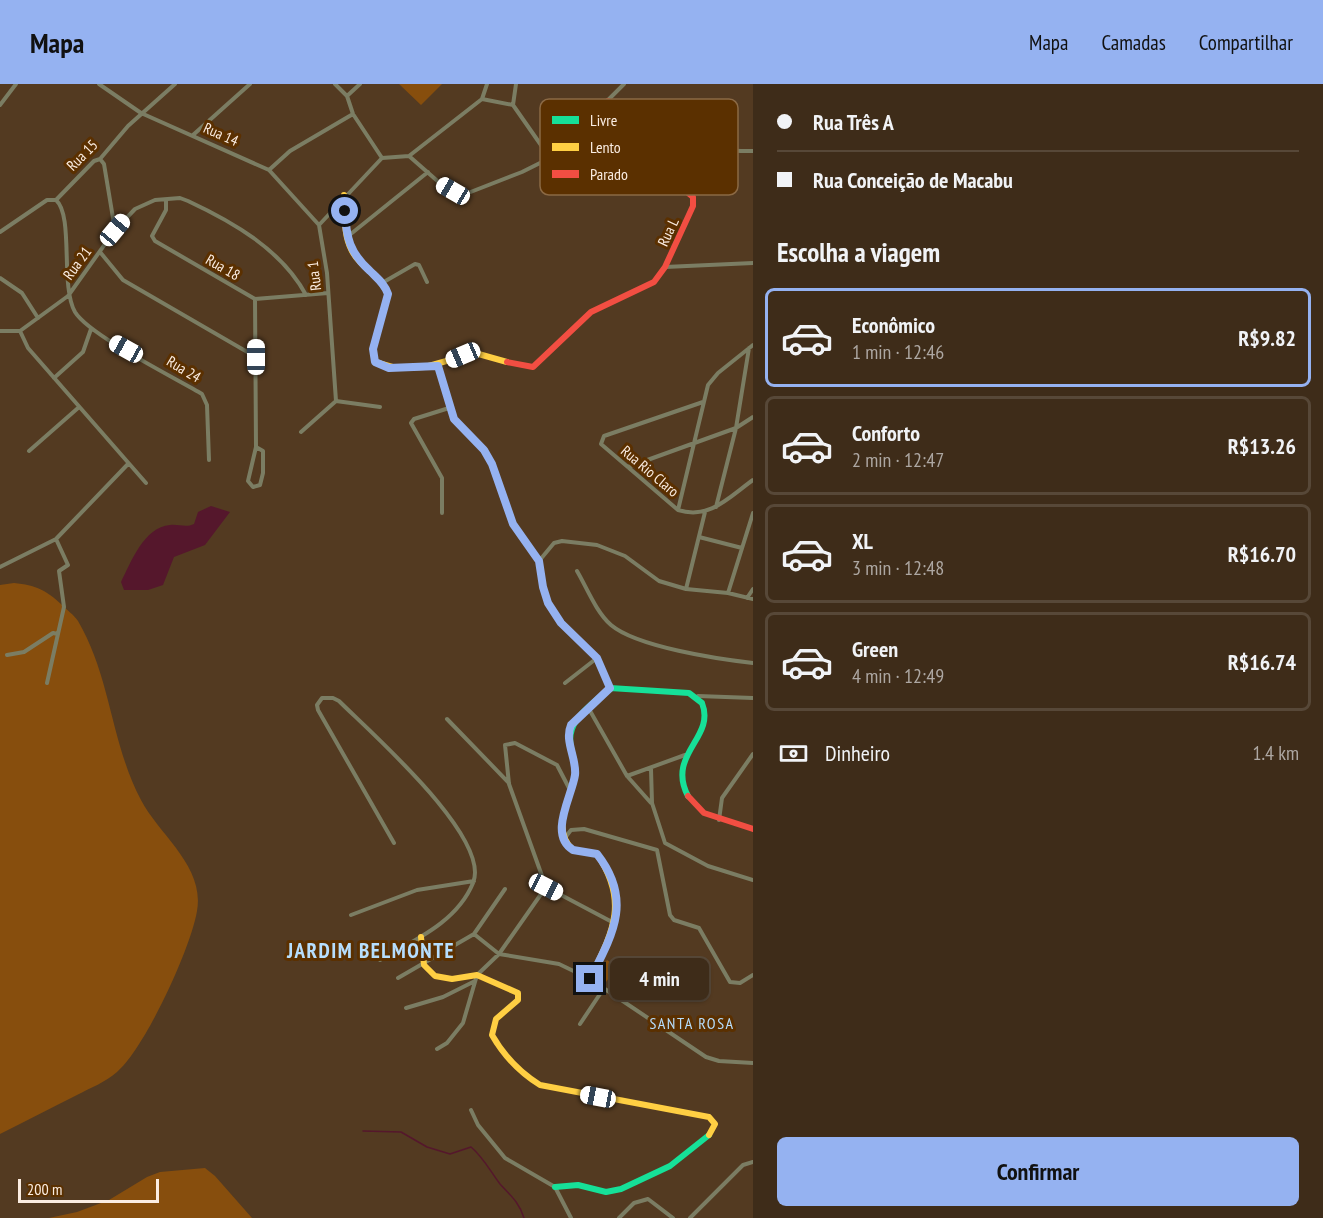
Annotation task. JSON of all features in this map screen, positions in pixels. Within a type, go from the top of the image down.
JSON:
[{"type":"street","points":[[0,105],[16,84]]},
{"type":"street","name":"Rua 14","points":[[99,84],[141,113],[269,170],[318,225]]},
{"type":"street","name":"Rua 15","points":[[0,232],[48,200],[56,200],[94,161],[100,159],[106,148],[141,113],[175,84]]},
{"type":"street","points":[[193,135],[250,84]]},
{"type":"street","points":[[335,84],[347,96],[353,114],[382,158]]},
{"type":"street","points":[[347,96],[360,84]]},
{"type":"street","points":[[318,225],[344,195],[382,158],[409,156],[482,99],[487,84]]},
{"type":"street","points":[[516,84],[513,105],[540,144]]},
{"type":"street","points":[[610,99],[624,84]]},
{"type":"street","points":[[482,99],[513,105]]},
{"type":"street","points":[[269,170],[290,151],[353,114]]},
{"type":"street","points":[[738,152],[753,151]]},
{"type":"street","points":[[409,156],[453,191],[468,193],[540,163]]},
{"type":"street","points":[[100,159],[104,164],[115,230]]},
{"type":"street","points":[[347,237],[428,172]]},
{"type":"street","points":[[344,195],[347,237],[354,256],[382,283],[388,294],[372,356],[380,366],[389,368],[438,366],[473,353],[486,354],[514,366],[533,367],[591,312],[643,289],[654,282],[665,267],[753,263]]},
{"type":"street","name":"Rua L","points":[[665,267],[694,201],[691,195]]},
{"type":"street","points":[[166,201],[180,198],[188,201],[262,244],[283,262],[306,295]]},
{"type":"street","name":"Rua 21","points":[[20,331],[68,296],[115,230],[144,203],[159,199],[166,201]]},
{"type":"street","points":[[56,200],[61,207],[67,248],[68,296]]},
{"type":"street","name":"Rua 18","points":[[166,201],[166,210],[152,236],[155,242],[255,299]]},
{"type":"street","name":"Rua 1","points":[[318,225],[328,293],[336,401]]},
{"type":"street","points":[[100,252],[123,280],[256,357]]},
{"type":"street","points":[[382,283],[415,264],[418,265],[427,282]]},
{"type":"street","points":[[0,278],[22,293],[38,318]]},
{"type":"street","points":[[256,447],[263,451],[263,473],[260,485],[252,487],[248,481],[256,447],[255,299],[328,293]]},
{"type":"street","name":"Rua 24","points":[[68,296],[75,311],[91,329],[202,394],[207,405],[209,460]]},
{"type":"street","points":[[54,378],[83,352],[91,329]]},
{"type":"street","points":[[0,331],[20,331],[28,348],[78,408],[146,483]]},
{"type":"street","points":[[678,510],[703,402],[712,379],[751,347]]},
{"type":"street","points":[[716,508],[736,428],[751,347]]},
{"type":"street","points":[[438,366],[454,419],[484,450],[492,464],[513,524],[539,561],[548,603],[561,623],[597,658],[610,688]]},
{"type":"street","points":[[301,432],[336,401],[380,407]]},
{"type":"street","name":"Rua Rio Claro","points":[[703,402],[604,436],[601,440],[603,448],[678,510],[705,512],[716,508],[753,480]]},
{"type":"street","points":[[29,451],[78,408]]},
{"type":"street","points":[[442,513],[442,478],[411,423],[414,419],[449,408]]},
{"type":"street","points":[[628,468],[736,428],[753,417]]},
{"type":"street","points":[[0,567],[56,539],[129,464]]},
{"type":"street","points":[[686,589],[705,512]]},
{"type":"street","points":[[728,593],[753,513]]},
{"type":"street","points":[[699,537],[742,548]]},
{"type":"street","points":[[47,683],[64,607],[59,571],[68,565],[56,539]]},
{"type":"street","points":[[539,561],[554,543],[562,541],[597,545],[625,556],[659,581],[686,589],[728,593],[753,599]]},
{"type":"street","points":[[577,571],[605,619],[628,635],[684,651],[753,663]]},
{"type":"street","points":[[747,598],[753,589]]},
{"type":"street","points":[[7,655],[24,652],[53,633],[58,634]]},
{"type":"street","points":[[565,683],[597,658]]},
{"type":"street","points":[[590,979],[615,924],[617,897],[602,859],[591,851],[573,850],[564,839],[563,822],[575,764],[568,732],[571,725],[610,688],[689,693],[698,696],[753,698]]},
{"type":"street","points":[[698,696],[706,709],[706,716],[698,736],[685,755],[684,781],[689,802],[706,816],[753,829]]},
{"type":"street","points":[[380,960],[421,937],[458,908],[474,881],[474,855],[442,807],[412,774],[339,701],[333,698],[322,698],[317,705],[318,710],[394,843]]},
{"type":"street","points":[[589,709],[627,776],[652,803]]},
{"type":"street","points":[[447,719],[509,784]]},
{"type":"street","points":[[571,791],[557,765],[512,742],[508,743],[505,748],[509,784],[546,887],[615,924]]},
{"type":"street","points":[[719,819],[722,798],[753,754]]},
{"type":"street","points":[[627,776],[685,755]]},
{"type":"street","points":[[651,769],[652,803],[665,843],[708,866],[753,880]]},
{"type":"street","points":[[564,839],[571,831],[584,829],[657,850]]},
{"type":"street","points":[[657,850],[665,843]]},
{"type":"street","points":[[657,850],[670,915],[674,920],[699,928],[730,982],[740,983],[753,975]]},
{"type":"street","points":[[351,915],[417,890],[474,881]]},
{"type":"street","points":[[406,1008],[443,997],[476,978],[499,954],[546,887]]},
{"type":"street","points":[[398,978],[474,934],[505,889]]},
{"type":"street","points":[[474,934],[499,954],[559,964],[590,979],[706,1057],[719,1061],[753,1063]]},
{"type":"street","points":[[421,937],[424,965],[435,976],[476,978],[518,993],[518,1000],[496,1019],[492,1035],[502,1053],[527,1077],[553,1088],[709,1117],[715,1124],[712,1134],[687,1154],[621,1190],[598,1192],[576,1185],[555,1187]]},
{"type":"street","points":[[438,1049],[447,1043],[463,1023],[476,978]]},
{"type":"street","points":[[580,1024],[604,988]]},
{"type":"street","points":[[471,1110],[478,1125],[505,1158],[555,1187],[571,1218]]},
{"type":"street","points":[[690,1218],[743,1165],[753,1162]]},
{"type":"street","points":[[618,1218],[634,1203],[648,1199],[673,1218]]},
{"type":"shaded area","points":[[399,84],[442,84],[421,105]]},
{"type":"shaded area","points":[[211,506],[230,512],[205,545],[174,557],[163,585],[148,590],[124,590],[121,582],[134,556],[153,532],[170,525],[194,524],[198,512]]},
{"type":"shaded area","points":[[14,583],[29,585],[46,592],[78,621],[98,665],[131,779],[149,813],[188,865],[198,895],[193,928],[176,972],[153,1020],[128,1060],[103,1082],[0,1134],[0,585]]},
{"type":"shaded area","points":[[607,960],[617,967],[606,982],[596,975]]},
{"type":"shaded area","points":[[205,1168],[215,1176],[252,1218],[49,1218],[77,1212],[109,1200],[147,1177],[160,1172]]},
{"type":"waterway","points":[[363,1131],[401,1132],[427,1147],[450,1154],[471,1147],[520,1208],[524,1218]]},
{"type":"traffic: fast","points":[[574,780],[575,767],[570,737],[572,729],[588,707],[610,688],[689,693],[702,703],[705,715],[703,726],[686,757],[683,769],[683,781],[688,796]]},
{"type":"traffic: fast","points":[[555,1187],[578,1185],[606,1192],[621,1189],[670,1166],[709,1135]]},
{"type":"traffic: slow","points":[[344,195],[346,231],[350,247],[354,255],[376,277],[388,294],[373,349],[375,362],[396,368],[425,367],[475,353],[507,362]]},
{"type":"traffic: slow","points":[[574,780],[563,816],[563,834],[573,850],[597,854],[607,871],[613,887],[615,902],[611,931],[590,979]]},
{"type":"traffic: slow","points":[[421,937],[424,965],[435,976],[452,979],[477,975],[518,993],[518,1000],[496,1019],[492,1035],[513,1063],[532,1080],[540,1085],[709,1117],[715,1124],[709,1135]]},
{"type":"traffic: jam","points":[[507,362],[533,367],[591,312],[654,282],[665,267],[693,206],[693,197],[690,195]]},
{"type":"traffic: jam","points":[[688,796],[704,813],[753,829]]},
{"type":"district","name":"JARDIM BELMONTE","points":[[371,950]]},
{"type":"district","name":"SANTA ROSA","points":[[692,1023]]},
{"type":"route","points":[[345,211],[349,247],[354,256],[382,283],[388,294],[373,349],[372,356],[375,362],[389,368],[438,366],[454,419],[484,450],[492,464],[513,524],[539,561],[548,603],[561,623],[597,658],[610,688],[571,725],[568,732],[573,751],[575,777],[563,822],[564,839],[573,850],[591,851],[602,859],[615,886],[617,897],[612,934],[590,979]]}]
